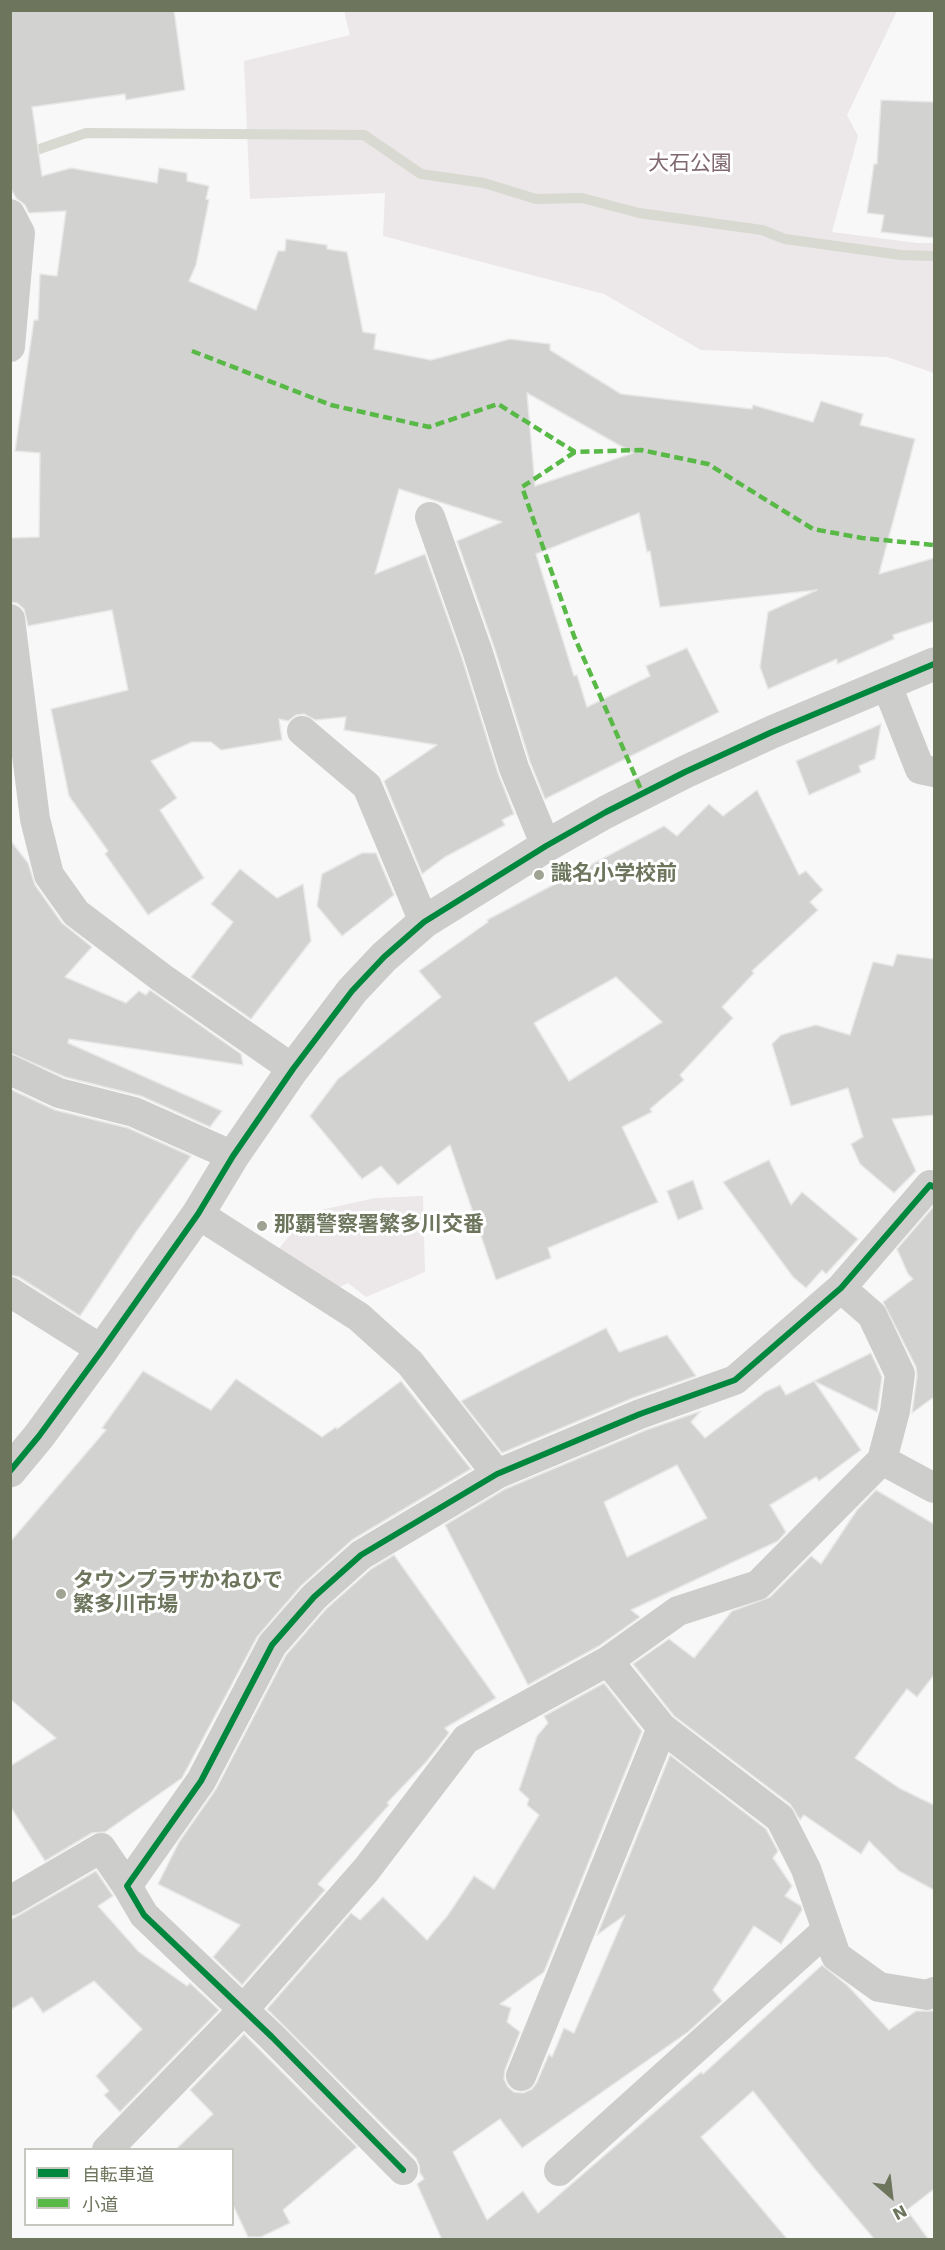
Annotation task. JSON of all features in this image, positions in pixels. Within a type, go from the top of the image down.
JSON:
[{"type":"street","points":[[10,214],[20,233],[10,347]]},
{"type":"street","points":[[430,517],[478,654],[514,768],[546,846]]},
{"type":"street","points":[[10,619],[35,819],[49,875],[76,913],[162,978],[293,1069]]},
{"type":"street","points":[[10,1471],[39,1436],[102,1350],[198,1214],[233,1156],[293,1069],[352,991],[384,957],[424,922],[546,846],[606,812],[685,772],[772,732],[934,664]]},
{"type":"street","points":[[886,683],[920,769],[934,772]]},
{"type":"street","points":[[303,730],[367,786],[424,922]]},
{"type":"street","points":[[10,1070],[58,1093],[134,1112],[233,1156]]},
{"type":"street","points":[[127,1886],[201,1781],[272,1645],[314,1597],[362,1555],[497,1474],[640,1414],[735,1380],[841,1288],[930,1185],[934,1187]]},
{"type":"street","points":[[198,1214],[359,1317],[410,1363],[497,1474]]},
{"type":"street","points":[[109,2148],[243,2010],[366,1870],[466,1739],[608,1661],[678,1611],[758,1585],[882,1460],[895,1411],[900,1374],[872,1315],[841,1288]]},
{"type":"street","points":[[10,1292],[102,1350]]},
{"type":"street","points":[[882,1460],[934,1488]]},
{"type":"street","points":[[608,1661],[662,1728],[780,1818],[806,1869],[836,1956],[879,1987],[927,1995],[934,1992]]},
{"type":"street","points":[[521,2076],[662,1728]]},
{"type":"street","points":[[10,1901],[101,1848],[144,1916],[243,2010],[403,2170]]},
{"type":"street","points":[[559,2171],[827,1930]]},
{"type":"green space","name":"大石公園","points":[[344,11],[897,11],[847,115],[858,136],[832,232],[917,243],[934,243],[934,373],[887,357],[701,350],[604,294],[383,236],[385,193],[250,199],[244,61],[350,35]]},
{"type":"green space","points":[[423,1196],[425,1272],[366,1297],[348,1283],[334,1290],[278,1250],[307,1213],[375,1198]]},
{"type":"building","points":[[10,10],[174,10],[185,90],[126,100],[125,94],[32,107],[42,176],[71,168],[157,183],[159,168],[187,173],[187,181],[209,186],[206,199],[209,200],[196,265],[189,281],[256,310],[278,251],[285,251],[286,239],[327,245],[327,249],[347,252],[363,332],[376,334],[374,349],[431,360],[510,339],[550,344],[550,350],[621,394],[752,409],[753,405],[813,422],[821,401],[863,414],[860,425],[915,439],[879,574],[934,558],[934,621],[893,635],[894,639],[837,664],[837,659],[768,689],[760,667],[768,612],[817,590],[660,607],[650,551],[647,552],[639,513],[536,554],[574,676],[577,675],[587,707],[650,676],[646,666],[687,648],[719,712],[545,799],[530,762],[494,647],[457,541],[502,522],[399,489],[375,574],[425,554],[462,658],[498,773],[514,814],[502,820],[505,825],[445,857],[422,874],[384,781],[437,745],[344,730],[346,717],[315,720],[304,714],[296,715],[288,721],[279,719],[282,740],[221,750],[211,742],[192,742],[151,761],[177,798],[160,810],[204,878],[148,915],[105,854],[108,851],[69,796],[51,709],[128,690],[112,610],[28,626],[24,609],[17,603],[10,602],[10,538],[39,537],[40,453],[15,451],[34,320],[38,320],[40,274],[57,276],[66,211],[29,213],[10,187]],"holes":[[[527,393],[633,453],[535,486]]]},
{"type":"building","points":[[881,100],[934,102],[934,238],[881,232],[884,215],[867,213],[874,164],[877,164]]},
{"type":"building","points":[[881,724],[875,759],[859,766],[861,772],[809,795],[796,761]]},
{"type":"building","points":[[757,790],[799,875],[806,871],[823,890],[810,902],[818,910],[752,971],[754,973],[722,1007],[733,1018],[680,1075],[684,1080],[650,1109],[652,1112],[622,1127],[658,1202],[548,1248],[551,1258],[496,1280],[450,1145],[398,1185],[381,1166],[362,1179],[310,1116],[338,1079],[441,997],[419,971],[488,922],[487,920],[664,826],[677,836],[709,804],[723,816]],"holes":[[[616,977],[662,1022],[569,1081],[534,1023]]]},
{"type":"building","points":[[10,840],[28,863],[35,885],[62,923],[92,947],[65,977],[126,1003],[139,991],[146,995],[150,990],[241,1054],[243,1065],[69,1039],[68,1043],[222,1111],[210,1127],[141,1096],[65,1077],[10,1053]]},
{"type":"building","points":[[362,853],[376,853],[394,895],[342,936],[317,906],[322,874]]},
{"type":"building","points":[[240,869],[277,898],[303,884],[311,941],[251,1019],[191,977],[233,922],[211,904]]},
{"type":"building","points":[[897,954],[934,959],[934,1115],[892,1119],[916,1171],[894,1193],[860,1164],[851,1144],[863,1137],[848,1088],[791,1106],[772,1044],[781,1035],[816,1025],[850,1035],[873,962],[893,966]]},
{"type":"building","points":[[10,1089],[55,1110],[128,1128],[191,1156],[136,1232],[80,1316],[19,1277],[10,1275]]},
{"type":"building","points":[[769,1160],[791,1205],[802,1192],[858,1239],[826,1274],[822,1270],[806,1288],[793,1277],[723,1182]]},
{"type":"building","points":[[693,1180],[703,1209],[678,1220],[667,1191]]},
{"type":"building","points":[[934,1206],[934,1397],[912,1413],[916,1367],[883,1302],[913,1279],[908,1274],[897,1249]]},
{"type":"building","points":[[606,1328],[619,1352],[667,1335],[696,1376],[633,1398],[502,1453],[461,1401]]},
{"type":"building","points":[[871,1353],[882,1377],[877,1412],[814,1381]]},
{"type":"building","points":[[143,1371],[211,1410],[236,1379],[322,1437],[336,1427],[337,1429],[401,1381],[471,1469],[352,1540],[301,1586],[257,1637],[182,1778],[105,1832],[92,1833],[45,1861],[10,1806],[10,1766],[56,1738],[10,1699],[10,1542],[106,1430],[102,1428]]},
{"type":"building","points":[[814,1381],[861,1450],[819,1481],[816,1477],[770,1505],[786,1532],[778,1541],[631,1610],[640,1617],[599,1646],[528,1685],[445,1525],[505,1489],[646,1430],[701,1411],[691,1422],[705,1438],[765,1392],[780,1385],[786,1395]],"holes":[[[677,1465],[707,1518],[627,1557],[604,1502]]]},
{"type":"building","points":[[876,1490],[934,1524],[934,1675],[917,1697],[907,1689],[855,1758],[899,1788],[934,1805],[934,1890],[899,1871],[869,1841],[861,1854],[804,1815],[800,1820],[790,1804],[674,1716],[633,1664],[669,1639],[694,1658],[732,1611],[770,1597],[811,1556],[821,1564],[857,1510]]},
{"type":"building","points":[[394,1555],[496,1698],[445,1728],[449,1733],[427,1761],[387,1803],[389,1805],[318,1884],[325,1890],[242,1985],[213,1957],[240,1925],[158,1884],[179,1842],[216,1789],[286,1655],[326,1609],[371,1569]]},
{"type":"building","points":[[604,1683],[642,1731],[544,1972],[500,2004],[511,2008],[507,2022],[520,2032],[505,2070],[504,2079],[508,2087],[514,2092],[523,2093],[532,2089],[549,2054],[552,2057],[564,2028],[574,2033],[625,1915],[597,1935],[670,1755],[766,1829],[778,1851],[773,1858],[792,1886],[785,1896],[801,1906],[802,1910],[781,1944],[754,1926],[713,1990],[722,2001],[688,2032],[522,2148],[500,2119],[453,2152],[487,2220],[523,2191],[538,2213],[701,2072],[703,2074],[822,1965],[848,1986],[889,2030],[916,2011],[934,2011],[934,2189],[907,2210],[929,2240],[875,2240],[753,2091],[701,2137],[788,2240],[442,2240],[417,2184],[424,2179],[416,2158],[267,2009],[351,1913],[360,1920],[383,1897],[427,1940],[448,1915],[474,1876],[494,1889],[539,1815],[527,1805],[529,1799],[519,1790],[537,1736],[548,1723],[544,1716]]},
{"type":"building","points":[[96,1871],[113,1896],[98,1906],[139,1952],[187,1986],[190,1983],[219,2010],[120,2112],[104,2095],[109,2091],[96,2076],[142,2029],[94,1981],[43,2013],[32,1997],[10,2010],[10,1920]]},
{"type":"building","points":[[244,2034],[357,2147],[283,2210],[290,2223],[261,2237],[248,2237],[234,2207],[234,2148],[177,2148],[213,2114],[190,2090]]},
{"type":"waterway","points":[[25,154],[86,133],[364,135],[421,174],[484,183],[536,199],[582,198],[639,213],[762,230],[785,239],[901,255],[934,256]]},
{"type":"marked path","points":[[192,351],[331,405],[429,427],[498,404],[575,452],[641,450],[708,464],[813,529],[862,538],[934,545]]},
{"type":"marked path","points":[[575,452],[522,487],[574,636],[643,794]]},
{"type":"cycle path","points":[[10,1471],[39,1436],[102,1350],[198,1214],[233,1156],[293,1069],[352,991],[384,957],[424,922],[546,846],[606,812],[685,772],[772,732],[934,664]]},
{"type":"cycle path","points":[[403,2170],[272,2037],[144,1915],[127,1886],[201,1781],[272,1645],[314,1597],[361,1555],[497,1474],[640,1414],[735,1380],[841,1288],[930,1185],[934,1187]]},
{"type":"place","name":"識名小学校前","points":[[539,875]]},
{"type":"place","name":"那覇警察署繁多川交番","points":[[262,1226]]},
{"type":"place","name":"タウンプラザかねひで 繁多川市場","points":[[61,1594]]}]
